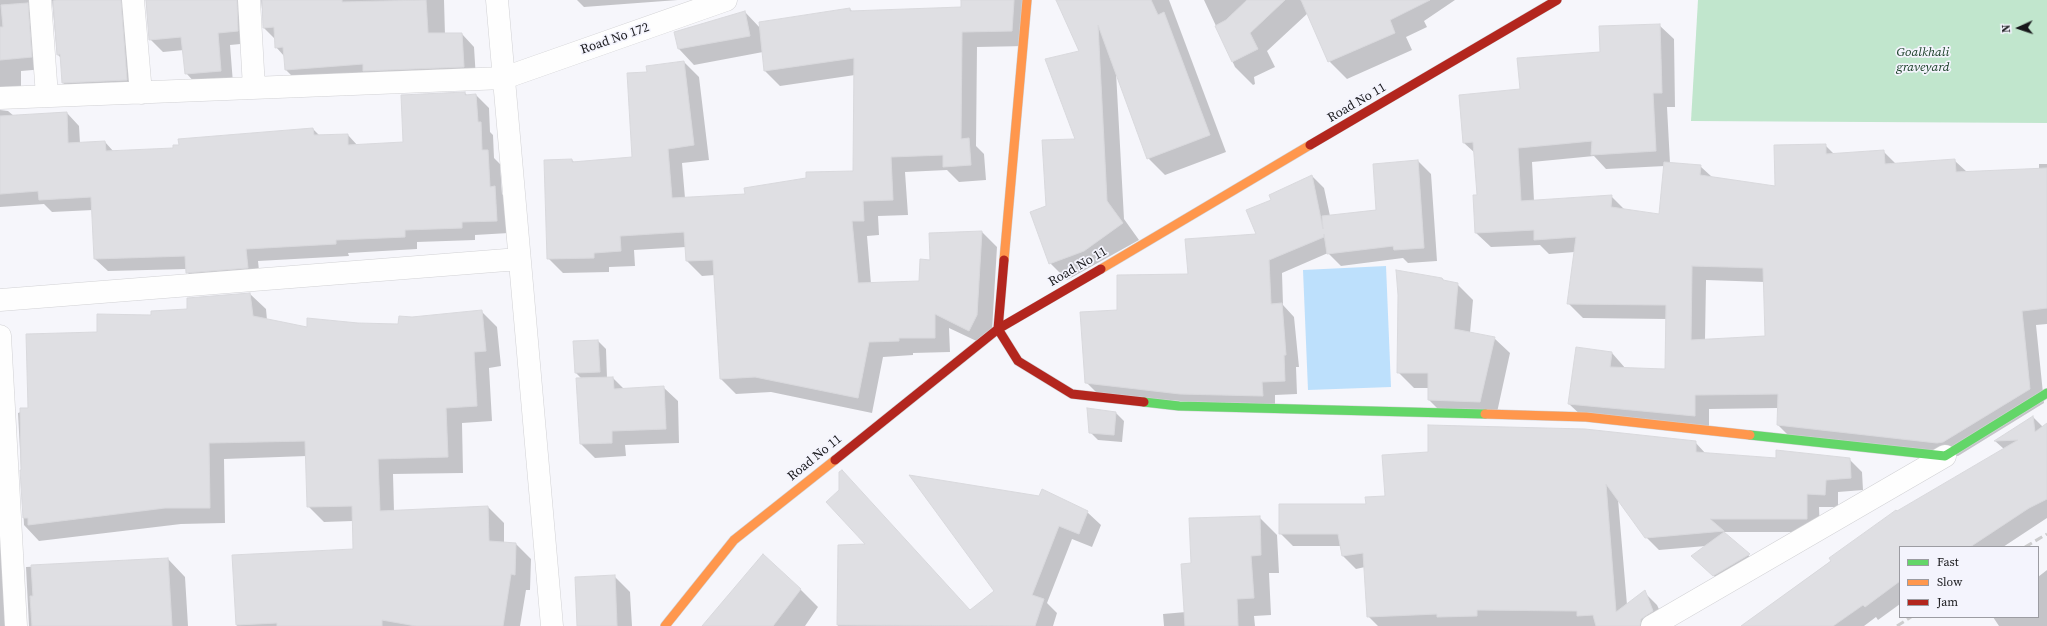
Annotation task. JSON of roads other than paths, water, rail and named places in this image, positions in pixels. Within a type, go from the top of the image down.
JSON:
[{"type":"street","points":[[40,0],[48,96]]},
{"type":"street","points":[[133,0],[141,93]]},
{"type":"street","points":[[249,0],[254,88]]},
{"type":"street","points":[[497,0],[552,626]]},
{"type":"street","name":"Road No 172","points":[[0,98],[504,78],[726,0]]},
{"type":"street","points":[[1026,0],[998,329],[1018,361],[1072,394],[1178,406],[1586,417],[1945,456]]},
{"type":"street","name":"Road No 11","points":[[665,626],[734,540],[998,329],[1557,0]]},
{"type":"street","points":[[0,300],[519,259]]},
{"type":"street","points":[[0,336],[3,446],[16,626]]},
{"type":"street","points":[[1652,626],[1945,456],[2047,393]]},
{"type":"water","points":[[1386,266],[1391,387],[1308,390],[1303,270]]},
{"type":"railway","points":[[2027,546],[2047,534]]},
{"type":"railway","points":[[1897,626],[1909,618]]},
{"type":"park label","name":"Goalkhali graveyard","points":[[1923,60]]}]
